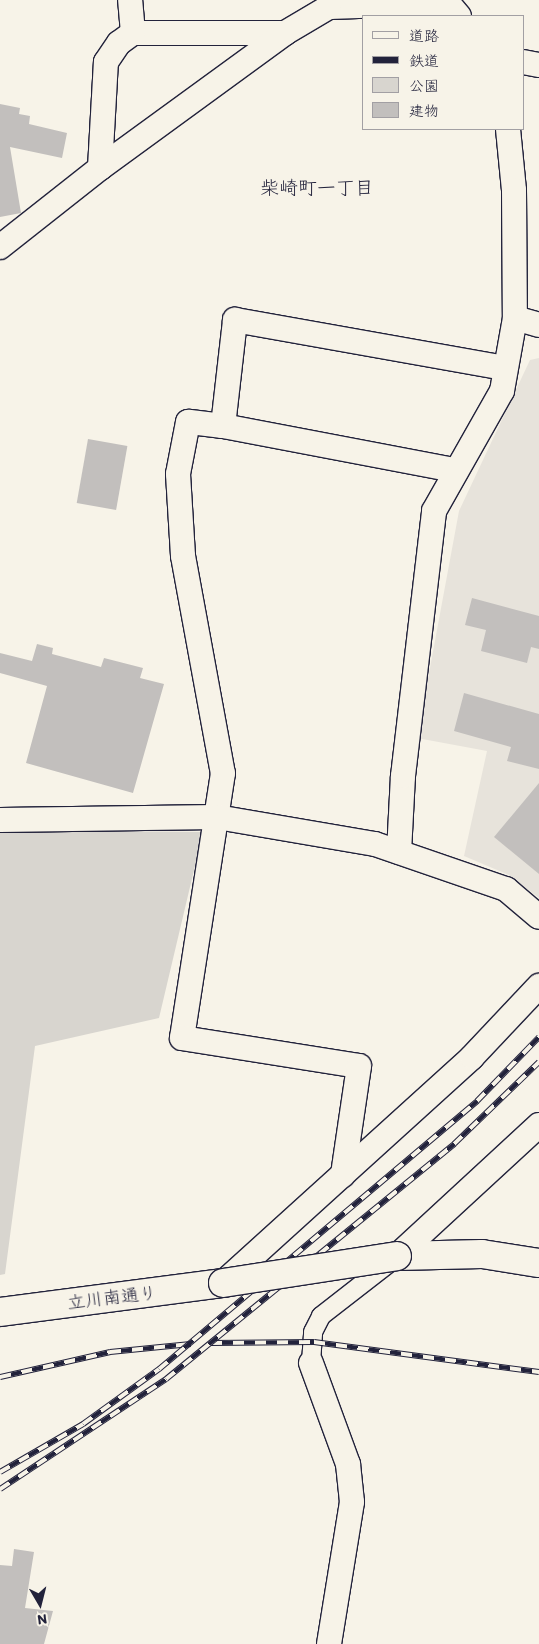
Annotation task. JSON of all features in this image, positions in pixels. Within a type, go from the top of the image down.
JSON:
[{"type":"street","points":[[130,0],[133,33]]},
{"type":"street","points":[[0,247],[100,168],[285,33],[329,4],[448,3],[458,15]]},
{"type":"street","points":[[100,168],[106,62],[118,43],[133,33],[285,33]]},
{"type":"street","points":[[524,62],[539,65]]},
{"type":"street","points":[[399,852],[403,776],[434,511],[454,470],[502,391],[515,318],[514,190],[508,130]]},
{"type":"street","points":[[515,318],[539,325]]},
{"type":"street","points":[[223,426],[235,320],[505,368]]},
{"type":"street","points":[[343,1176],[359,1066],[182,1038],[223,773],[183,556],[178,474],[188,422],[223,426],[454,470]]},
{"type":"street","points":[[0,820],[217,817],[375,844],[506,889],[539,916]]},
{"type":"street","points":[[224,1283],[472,1057],[539,986]]},
{"type":"street","points":[[329,1644],[352,1502],[348,1464],[311,1363],[313,1332],[321,1316],[397,1256],[539,1125]]},
{"type":"street","points":[[397,1256],[482,1254],[539,1263]]},
{"type":"street","name":"立川南通り","points":[[0,1312],[224,1283],[397,1256]]},
{"type":"shaded area","points":[[539,358],[539,898],[509,875],[464,856],[487,751],[417,738],[459,511],[530,360]]},
{"type":"green space","points":[[0,830],[203,832],[159,1018],[35,1046],[5,1274],[0,1275]]},
{"type":"building","points":[[0,104],[20,108],[19,114],[30,116],[29,124],[67,133],[62,158],[10,147],[21,213],[0,217]]},
{"type":"building","points":[[88,439],[127,446],[116,510],[77,503]]},
{"type":"building","points":[[472,598],[539,616],[539,649],[531,647],[527,663],[481,651],[486,630],[465,625]]},
{"type":"building","points":[[37,644],[53,648],[52,654],[101,667],[104,658],[143,668],[140,678],[164,684],[133,793],[26,763],[47,686],[0,673],[0,653],[32,661]]},
{"type":"building","points":[[464,693],[539,714],[539,769],[507,761],[511,747],[454,731]]},
{"type":"building","points":[[539,783],[539,874],[494,837]]},
{"type":"building","points":[[14,1549],[34,1552],[25,1608],[53,1611],[44,1644],[0,1644],[0,1565],[12,1566]]},
{"type":"railway","points":[[0,1472],[83,1424],[159,1369],[477,1101],[539,1037]]},
{"type":"railway","points":[[0,1489],[166,1379],[454,1144],[539,1062]]},
{"type":"railway","points":[[211,1343],[314,1342],[539,1372]]},
{"type":"railway","points":[[0,1377],[110,1352],[191,1344]]},
{"type":"district","name":"柴崎町一丁目","points":[[317,188]]}]
